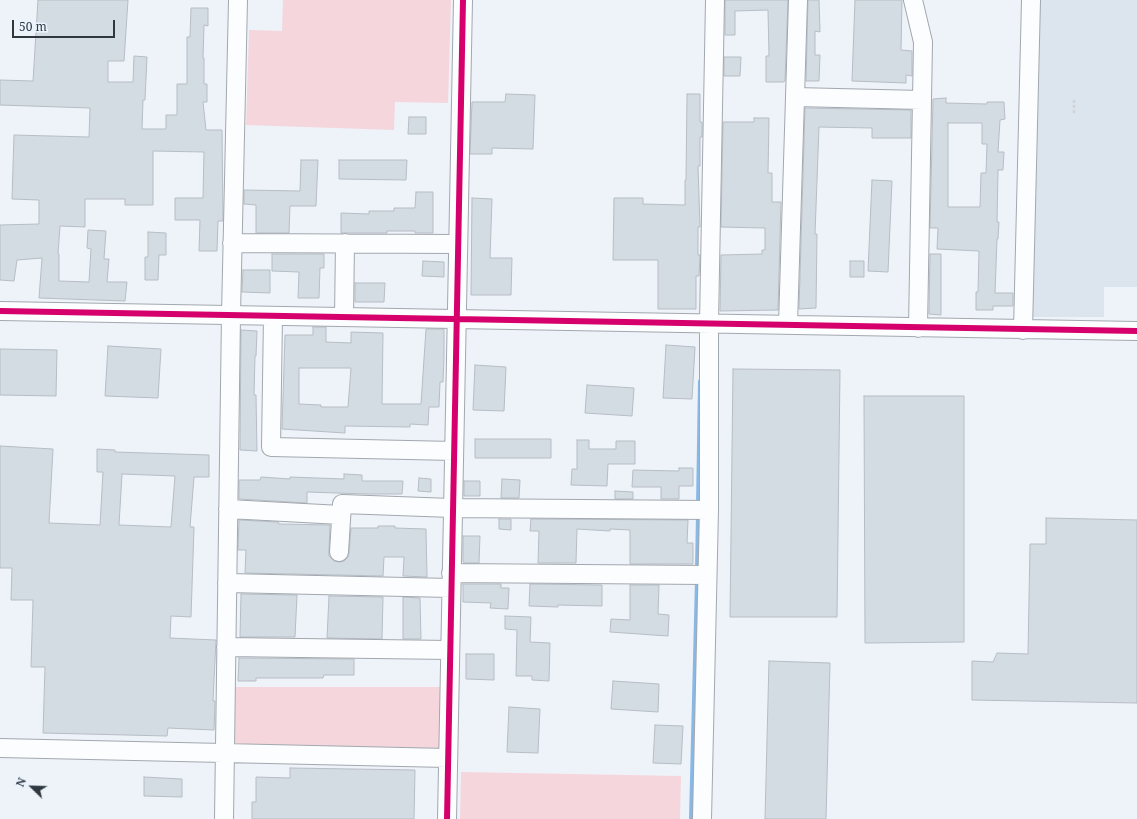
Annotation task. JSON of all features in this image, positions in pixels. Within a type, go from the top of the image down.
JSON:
[{"type":"street","points":[[224,819],[232,243],[238,0]]},
{"type":"street","points":[[447,819],[463,0]]},
{"type":"street","points":[[702,819],[699,574],[709,324],[716,0]]},
{"type":"street","points":[[788,325],[798,0]]},
{"type":"street","points":[[913,0],[923,42],[918,328]]},
{"type":"street","points":[[1023,330],[1031,0]]},
{"type":"street","points":[[795,98],[922,100]]},
{"type":"street","points":[[232,243],[458,244]]},
{"type":"street","points":[[344,317],[345,244]]},
{"type":"street","points":[[0,310],[1137,331]]},
{"type":"street","points":[[273,316],[271,447],[454,451]]},
{"type":"street","points":[[339,552],[342,504],[452,508],[701,510]]},
{"type":"street","points":[[228,509],[341,515]]},
{"type":"street","points":[[227,583],[451,580],[699,574]]},
{"type":"street","points":[[226,647],[450,650]]},
{"type":"street","points":[[0,748],[447,758]]},
{"type":"path","points":[[1074,100],[1074,113]]},
{"type":"shaded area","points":[[283,0],[451,0],[448,103],[395,102],[394,130],[246,125],[249,30],[282,31]]},
{"type":"shaded area","points":[[1036,0],[1137,0],[1137,287],[1104,287],[1104,317],[1030,317]]},
{"type":"shaded area","points":[[226,687],[449,687],[440,749],[225,747]]},
{"type":"shaded area","points":[[461,772],[681,776],[680,819],[460,819]]},
{"type":"building","points":[[38,0],[128,0],[124,61],[108,61],[108,82],[133,82],[134,56],[147,57],[142,129],[166,129],[166,115],[177,115],[177,84],[187,84],[187,37],[190,37],[191,8],[208,8],[208,26],[204,25],[203,58],[204,84],[207,84],[207,102],[203,102],[206,130],[222,130],[223,221],[218,221],[217,251],[199,251],[200,220],[175,220],[175,198],[203,198],[204,152],[153,151],[153,205],[125,205],[125,199],[85,199],[85,227],[60,226],[58,254],[59,281],[89,282],[91,249],[87,248],[88,230],[106,231],[104,259],[109,259],[107,282],[127,282],[125,301],[39,298],[42,258],[17,260],[14,281],[0,280],[0,225],[39,224],[39,200],[12,199],[14,135],[89,137],[90,108],[0,105],[0,80],[33,81]]},
{"type":"building","points":[[725,0],[788,0],[784,82],[766,82],[766,56],[769,56],[768,10],[735,11],[735,35],[725,35]]},
{"type":"building","points":[[808,0],[819,0],[820,32],[815,31],[815,55],[820,55],[819,81],[806,81]]},
{"type":"building","points":[[855,0],[902,0],[901,50],[912,51],[912,76],[906,75],[906,83],[852,81]]},
{"type":"building","points":[[724,57],[741,57],[740,76],[724,76]]},
{"type":"building","points":[[506,94],[535,95],[533,149],[492,148],[492,154],[470,154],[472,102],[505,102]]},
{"type":"building","points":[[687,94],[700,94],[700,122],[702,122],[702,137],[700,137],[700,166],[698,166],[700,227],[698,227],[698,255],[700,255],[699,276],[696,276],[696,309],[658,309],[658,260],[613,260],[614,198],[643,198],[643,204],[685,205]]},
{"type":"building","points":[[946,98],[946,103],[987,104],[987,102],[1004,102],[1005,119],[1000,120],[998,152],[1004,152],[1003,170],[998,170],[997,222],[999,222],[995,293],[1013,293],[1013,306],[993,306],[993,310],[976,310],[979,251],[937,249],[938,228],[930,228],[933,99]],"holes":[[[948,123],[982,123],[982,144],[987,144],[986,173],[981,173],[980,207],[948,207]]]},
{"type":"building","points":[[805,108],[911,110],[911,138],[872,138],[872,128],[819,127],[815,234],[817,234],[816,308],[799,309]]},
{"type":"building","points":[[409,117],[426,117],[426,134],[408,134]]},
{"type":"building","points":[[754,118],[769,118],[768,173],[772,173],[772,202],[781,202],[778,310],[720,311],[721,255],[762,254],[762,250],[765,250],[765,228],[721,227],[723,122],[754,122]]},
{"type":"building","points":[[301,160],[318,160],[316,206],[290,206],[289,233],[256,233],[256,205],[244,204],[244,190],[300,191]]},
{"type":"building","points":[[339,160],[407,160],[406,180],[339,179]]},
{"type":"building","points":[[872,180],[892,181],[888,272],[868,271]]},
{"type":"building","points":[[416,192],[433,192],[433,233],[415,233],[415,231],[387,231],[387,233],[341,233],[341,213],[369,214],[369,211],[394,211],[394,208],[415,208]]},
{"type":"building","points":[[472,198],[492,199],[490,258],[512,258],[511,295],[471,295]]},
{"type":"building","points":[[148,232],[166,233],[166,255],[159,255],[158,280],[145,280],[145,257],[148,257]]},
{"type":"building","points":[[272,254],[324,254],[324,268],[320,268],[319,298],[298,298],[299,272],[272,271]]},
{"type":"building","points":[[930,254],[941,254],[941,315],[929,314]]},
{"type":"building","points":[[423,261],[444,262],[444,277],[422,276]]},
{"type":"building","points":[[850,261],[864,261],[864,277],[850,277]]},
{"type":"building","points":[[243,270],[270,270],[270,293],[242,292]]},
{"type":"building","points":[[355,283],[385,283],[384,302],[355,302]]},
{"type":"building","points":[[313,327],[326,327],[326,342],[351,343],[351,332],[383,333],[382,404],[421,404],[426,329],[444,329],[443,382],[440,382],[439,407],[429,407],[428,425],[410,424],[410,427],[345,426],[345,433],[282,429],[285,335],[313,335]],"holes":[[[299,368],[351,368],[348,407],[321,407],[321,405],[299,404]]]},
{"type":"building","points":[[241,330],[257,331],[254,395],[256,395],[257,451],[240,450]]},
{"type":"building","points":[[666,345],[695,347],[692,399],[663,398]]},
{"type":"building","points":[[108,346],[161,349],[158,398],[105,396]]},
{"type":"building","points":[[0,349],[57,350],[56,396],[0,395]]},
{"type":"building","points":[[475,365],[506,367],[504,411],[473,410]]},
{"type":"building","points":[[733,369],[840,370],[837,617],[730,617]]},
{"type":"building","points":[[587,385],[634,388],[632,416],[585,413]]},
{"type":"building","points":[[864,396],[964,396],[964,642],[865,643]]},
{"type":"building","points":[[475,439],[551,439],[551,458],[475,458]]},
{"type":"building","points":[[577,440],[589,440],[589,449],[616,449],[616,441],[635,441],[635,464],[608,464],[607,486],[571,485],[572,469],[577,469]]},
{"type":"building","points":[[0,446],[53,449],[49,523],[100,525],[103,472],[97,472],[97,449],[115,450],[115,452],[209,455],[209,477],[194,477],[190,527],[194,527],[191,617],[171,616],[170,638],[216,640],[213,701],[215,701],[214,730],[168,728],[167,736],[43,733],[45,667],[31,667],[33,600],[11,600],[12,568],[0,568]],"holes":[[[122,474],[175,476],[171,527],[119,525]]]},
{"type":"building","points":[[679,468],[693,468],[693,486],[679,486],[679,499],[661,499],[661,487],[632,487],[633,470],[679,471]]},
{"type":"building","points":[[344,474],[362,475],[362,481],[403,481],[402,494],[307,492],[307,503],[239,499],[239,480],[260,480],[261,477],[290,479],[290,477],[344,479]]},
{"type":"building","points":[[419,478],[431,479],[431,492],[418,491]]},
{"type":"building","points":[[502,479],[520,480],[519,498],[501,498]]},
{"type":"building","points":[[464,481],[480,481],[480,496],[464,496]]},
{"type":"building","points":[[615,491],[633,492],[633,499],[615,499]]},
{"type":"building","points":[[1046,518],[1137,520],[1137,703],[972,700],[972,661],[993,662],[997,653],[1028,654],[1030,544],[1046,544]]},
{"type":"building","points":[[499,519],[511,519],[511,530],[499,529]]},
{"type":"building","points":[[531,519],[688,520],[687,543],[693,543],[693,564],[630,564],[630,530],[610,529],[610,531],[577,529],[576,563],[538,563],[539,531],[530,531]]},
{"type":"building","points":[[239,520],[278,522],[279,524],[330,525],[329,556],[334,561],[339,562],[344,561],[348,557],[351,528],[378,528],[378,526],[395,526],[395,528],[426,529],[427,577],[403,576],[404,557],[384,557],[383,576],[245,573],[246,550],[238,550]]},
{"type":"building","points":[[463,536],[480,536],[479,563],[464,563]]},
{"type":"building","points":[[463,584],[501,584],[501,588],[509,588],[508,609],[490,608],[491,603],[463,602]]},
{"type":"building","points":[[530,584],[602,585],[602,606],[529,606]]},
{"type":"building","points":[[630,585],[659,585],[658,614],[669,615],[668,636],[610,632],[611,619],[630,620]]},
{"type":"building","points":[[241,594],[297,595],[295,637],[240,637]]},
{"type":"building","points":[[329,596],[383,597],[382,639],[327,638]]},
{"type":"building","points":[[403,597],[420,598],[421,639],[403,639]]},
{"type":"building","points":[[505,616],[531,617],[530,642],[550,643],[549,681],[532,680],[532,676],[516,676],[517,630],[505,629]]},
{"type":"building","points":[[466,654],[494,654],[494,680],[466,679]]},
{"type":"building","points":[[239,658],[354,659],[354,675],[324,675],[323,678],[256,678],[256,681],[238,681]]},
{"type":"building","points":[[769,661],[830,663],[826,819],[765,819]]},
{"type":"building","points":[[613,681],[659,684],[658,712],[611,709]]},
{"type":"building","points":[[509,707],[540,709],[538,753],[507,752]]},
{"type":"building","points":[[655,725],[683,726],[681,764],[653,763]]},
{"type":"building","points":[[290,768],[415,770],[414,819],[252,819],[252,802],[256,802],[256,777],[290,778]]},
{"type":"building","points":[[144,777],[182,779],[182,797],[144,796]]},
{"type":"waterway","points":[[698,505],[700,381]]},
{"type":"waterway","points":[[697,571],[698,513]]},
{"type":"waterway","points":[[691,819],[697,579]]},
{"type":"cycle path","points":[[447,819],[463,0]]},
{"type":"cycle path","points":[[0,311],[1137,331]]}]
